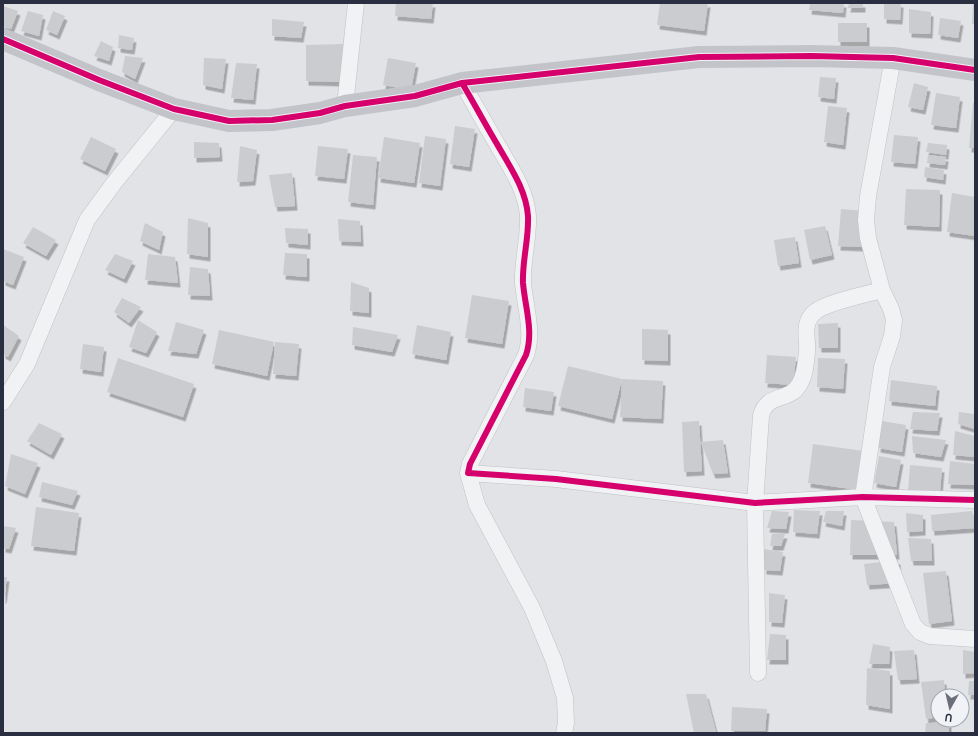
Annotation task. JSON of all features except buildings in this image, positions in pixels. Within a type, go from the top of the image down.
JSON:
[{"type":"street","points":[[345,106],[356,3]]},
{"type":"street","points":[[3,39],[99,80],[174,108],[229,121],[272,120],[320,113],[345,106],[415,96],[462,83],[699,56],[893,58],[975,70]]},
{"type":"street","points":[[893,58],[866,211],[866,220],[868,238],[882,290],[891,309],[894,320],[892,336],[882,366],[863,497],[913,624],[920,632],[930,636],[975,639]]},
{"type":"street","points":[[462,83],[524,192],[528,215],[528,234],[523,276],[524,296],[530,336],[530,345],[526,355],[470,464],[468,473],[477,505],[532,608],[554,661],[565,698],[566,723],[564,733]]},
{"type":"street","points":[[3,402],[27,364],[87,220],[114,183],[174,108]]},
{"type":"street","points":[[758,673],[755,503],[761,416],[763,408],[767,403],[794,392],[799,386],[806,362],[808,345],[807,324],[810,317],[819,309],[882,290]]},
{"type":"street","points":[[468,473],[556,479],[755,503],[863,497],[975,500]]},
{"type":"cycle path","points":[[3,39],[99,80],[174,109],[229,121],[272,120],[320,113],[345,106],[415,96],[462,83],[699,57],[812,56],[893,58],[975,70]]},
{"type":"cycle path","points":[[462,83],[517,178],[527,206],[528,216],[528,233],[523,275],[529,328],[526,355],[470,464],[468,473],[556,479],[755,503],[863,497],[975,500]]}]
